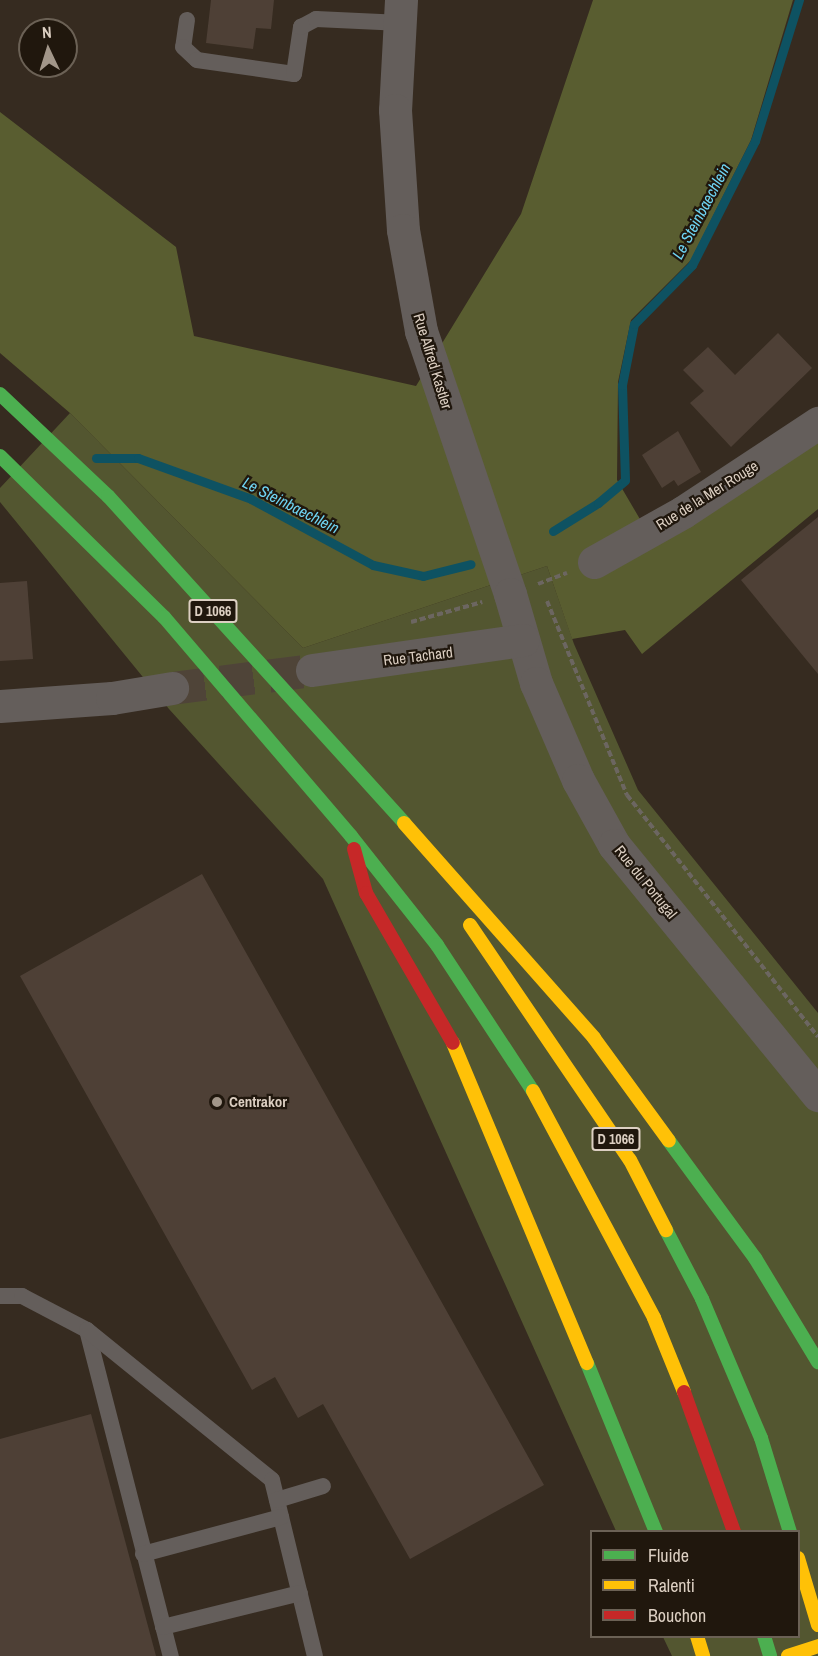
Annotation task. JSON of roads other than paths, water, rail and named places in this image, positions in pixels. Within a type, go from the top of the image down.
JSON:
[{"type":"main road","name":"D 1066","points":[[0,394],[108,496],[370,784],[564,1058],[630,1160],[702,1299],[761,1438],[789,1530]]},
{"type":"main road","name":"D 1066","points":[[0,456],[164,617],[351,836],[437,945],[530,1086],[654,1318],[710,1456],[733,1530]]},
{"type":"main road","points":[[370,784],[594,1038],[755,1258],[818,1362]]},
{"type":"main road","points":[[351,836],[366,893],[458,1051],[655,1530]]},
{"type":"main road","points":[[800,1564],[818,1625]]},
{"type":"main road","points":[[698,1638],[703,1656]]},
{"type":"main road","points":[[765,1638],[770,1656]]},
{"type":"main road","points":[[788,1656],[818,1646]]},
{"type":"street","name":"Rue Alfred Kastler","points":[[402,11],[395,110],[403,230],[420,331],[523,640]]},
{"type":"street","name":"Rue de la Mer Rouge","points":[[594,562],[683,512],[818,423]]},
{"type":"street","name":"Rue Tachard","points":[[312,670],[523,640]]},
{"type":"street","name":"Rue du Portugal","points":[[523,640],[536,683],[578,780],[614,845],[818,1095]]},
{"type":"street","points":[[0,706],[112,698],[172,688]]},
{"type":"lane","points":[[187,20],[183,47],[197,60],[294,74],[301,27],[316,19],[402,11]]},
{"type":"lane","points":[[0,1296],[22,1296],[87,1330],[272,1480],[315,1656]]},
{"type":"lane","points":[[87,1330],[171,1656]]},
{"type":"lane","points":[[277,1500],[323,1485]]},
{"type":"lane","points":[[143,1554],[281,1517]]},
{"type":"lane","points":[[163,1627],[300,1593]]},
{"type":"waterway","name":"Le Steinbaechlein","points":[[553,531],[598,503],[625,480],[622,385],[634,324],[692,265],[755,141],[799,0]]},
{"type":"waterway","name":"Le Steinbaechlein","points":[[96,458],[138,458],[251,499],[373,565],[423,576],[471,564]]},
{"type":"tunnel","points":[[172,688],[312,670]]},
{"type":"place","name":"Centrakor","points":[[217,1102]]}]
